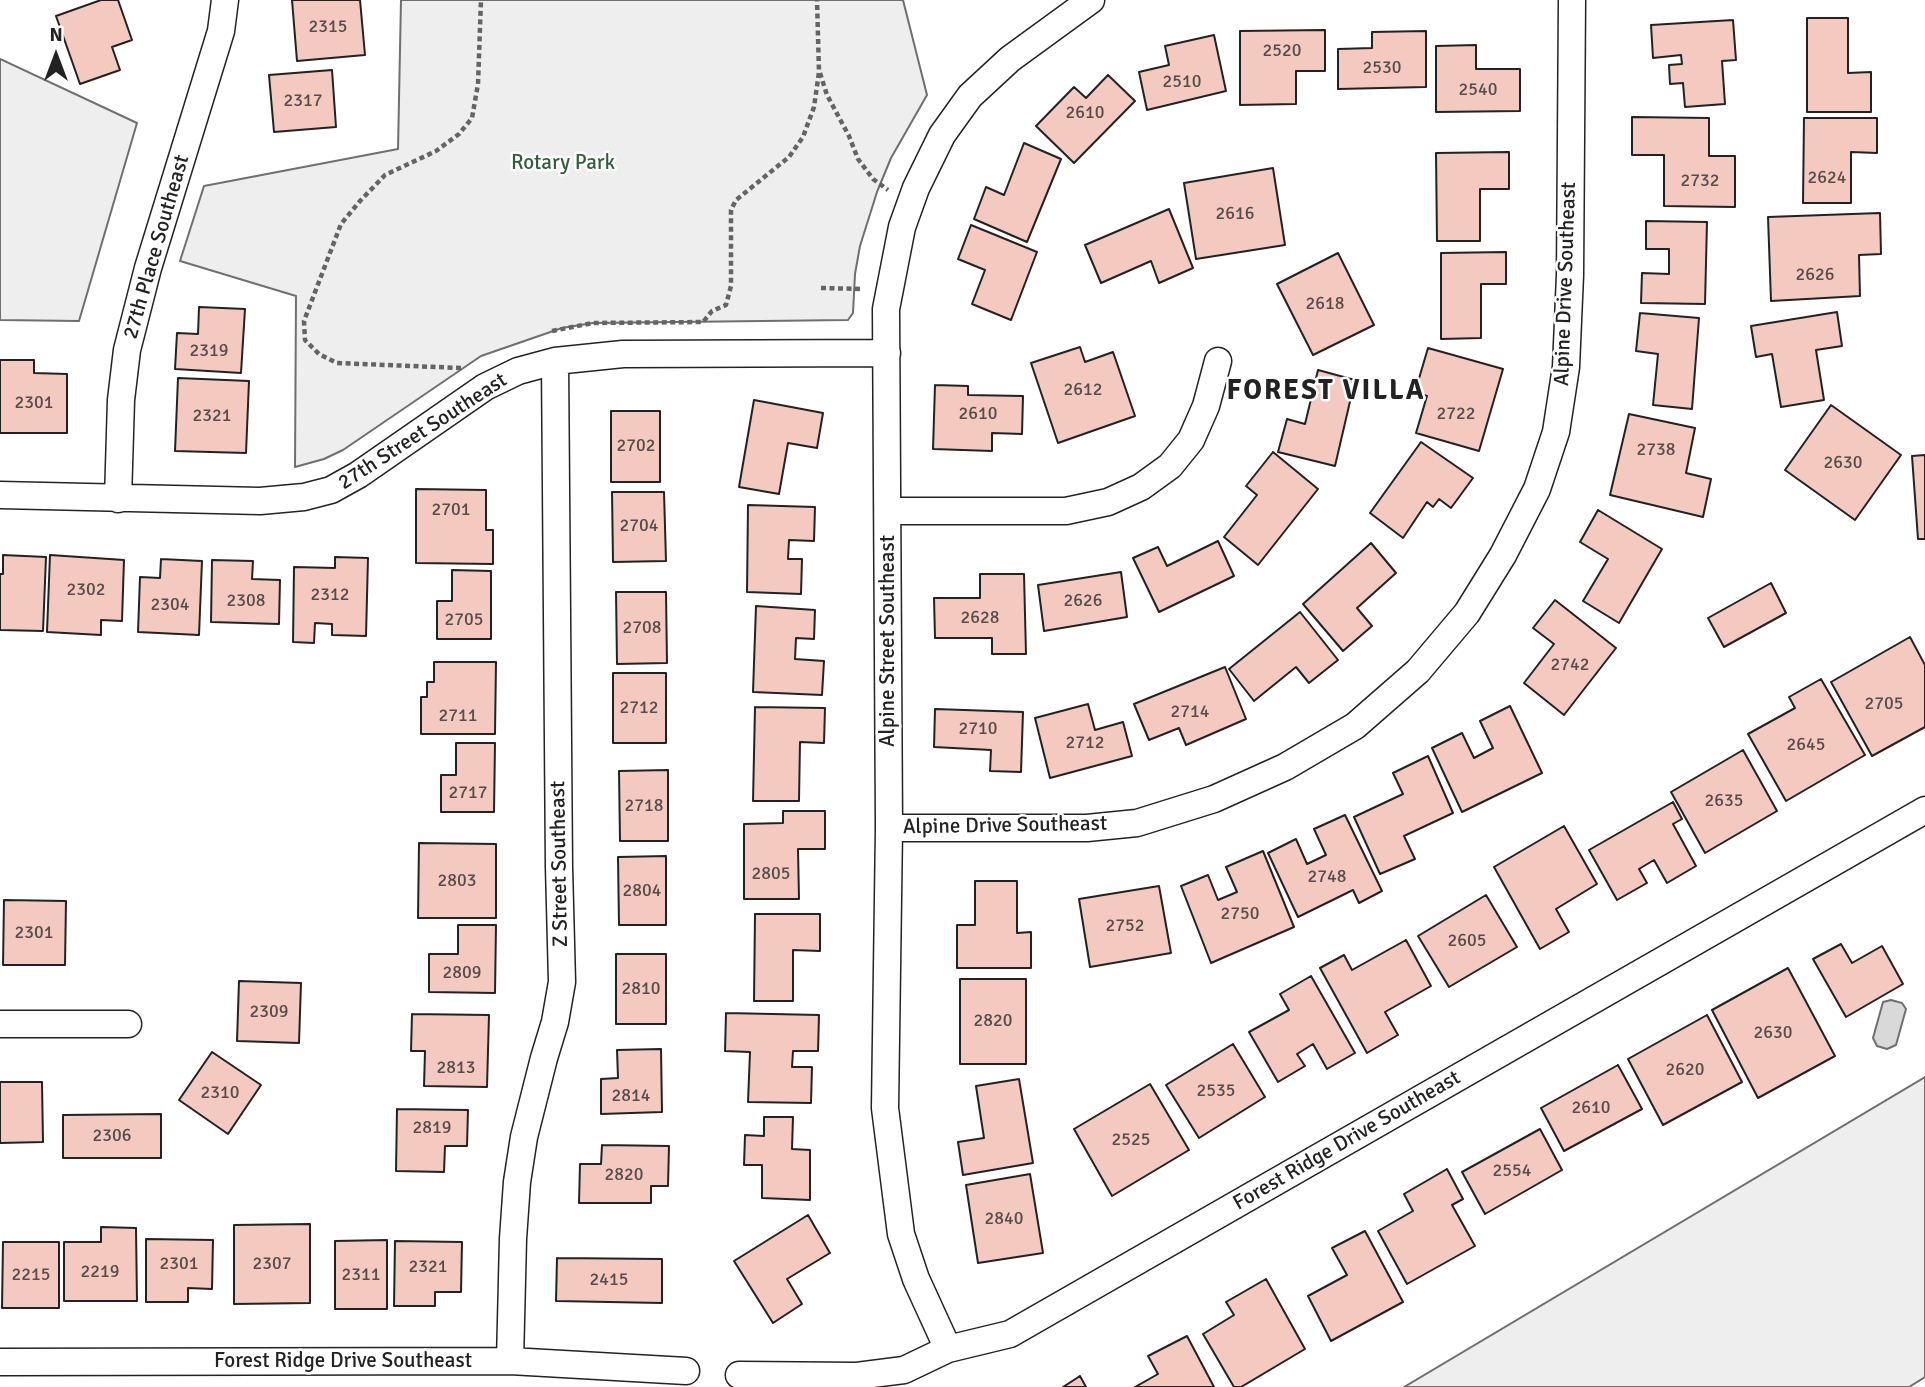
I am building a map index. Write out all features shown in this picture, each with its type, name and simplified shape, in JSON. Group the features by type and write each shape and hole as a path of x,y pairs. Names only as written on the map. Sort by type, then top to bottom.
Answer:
{"street":[{"name":"27th Place Southeast","path":"118,499 121,400 129,340 148,268 221,31 225,0"},
{"name":"Alpine Street Southeast","path":"948,1349 916,1279 901,1234 890,1165 885,1108 889,828 886,309 902,227 942,135 970,96 1010,59 1091,0"},
{"name":"Alpine Drive Southeast","path":"889,828 1087,828 1137,822 1214,799 1285,767 1355,726 1418,671 1468,613 1503,555 1537,489 1556,432 1566,367 1570,275 1572,0"},
{"name":"27th Street Southeast","path":"0,495 260,501 304,497 331,490 358,475 485,387 518,371 555,361 623,354 887,354"},
{"name":"Z Street Southeast","path":"510,1361 517,1182 524,1137 555,1022 562,982 555,361"},
{"path":"888,511 1066,511 1108,502 1141,486 1170,466 1191,440 1206,406 1218,361"},
{"name":"Forest Ridge Drive Southeast","path":"738,1375 858,1376 904,1370 948,1349 1010,1334 1925,810"},
{"path":"0,1024 128,1024"},
{"name":"Forest Ridge Drive Southeast","path":"0,1362 510,1361 686,1371"}],"path":[{"path":"472,362 462,368 337,363 319,354 305,340 304,321 341,224 360,201 385,175 436,151 459,134 472,118 478,84 481,0"},
{"path":"542,335 562,328 593,323 703,322 712,311 726,305 732,286 732,211 736,200 789,157 803,137 814,107 819,72 817,0"},
{"path":"819,72 827,95 858,159 880,186 911,202"},
{"path":"821,288 889,292"}],"green space":[{"name":"Rotary Park","path":"401,0 903,0 927,95 891,158 877,192 860,246 853,313 848,320 593,323 562,328 481,356 343,450 324,459 295,467 296,296 180,261 204,186 398,149"},
{"path":"0,59 137,123 79,321 0,320"},
{"path":"1925,1077 1925,1377 1909,1387 1404,1387"}],"shaded area":[{"path":"1891,1000 1902,1003 1906,1009 1896,1045 1887,1049 1877,1046 1873,1038 1883,1002"}],"building":[{"path":"101,0 118,0 132,40 112,47 120,70 80,84 56,16"},
{"path":"292,0 360,0 365,55 297,61"},
{"path":"1807,18 1848,18 1848,73 1871,72 1871,112 1807,112"},
{"path":"1733,20 1736,60 1722,61 1725,104 1685,107 1683,83 1670,84 1669,65 1682,64 1681,55 1653,58 1651,25"},
{"path":"1325,30 1325,71 1296,71 1296,104 1240,105 1240,31"},
{"path":"1426,31 1426,87 1338,89 1338,49 1372,48 1372,32"},
{"path":"1214,35 1226,91 1147,110 1139,72 1169,65 1165,46"},
{"path":"1476,45 1476,69 1520,69 1520,111 1436,112 1436,46"},
{"path":"332,70 336,127 274,132 269,75"},
{"path":"1108,75 1135,101 1074,163 1036,126 1074,87 1086,98"},
{"path":"1632,117 1709,118 1709,156 1735,156 1735,207 1664,206 1664,155 1632,155"},
{"path":"1804,118 1877,118 1877,153 1851,152 1851,203 1803,203"},
{"path":"1024,143 1061,159 1027,242 974,219 986,187 1004,195"},
{"path":"1509,152 1509,189 1480,189 1480,241 1437,241 1436,153"},
{"path":"1273,168 1285,245 1196,259 1184,183"},
{"path":"1169,209 1193,268 1159,283 1151,261 1101,283 1085,245"},
{"path":"1880,213 1881,254 1859,255 1860,296 1771,301 1768,217"},
{"path":"1646,221 1707,222 1705,304 1641,303 1642,273 1669,274 1669,249 1646,249"},
{"path":"971,225 1037,252 1011,320 972,304 985,270 958,259"},
{"path":"1506,252 1506,284 1481,284 1481,338 1441,339 1441,253"},
{"path":"1338,253 1374,325 1313,355 1277,284"},
{"path":"199,307 245,309 241,373 175,369 177,333 198,334"},
{"path":"1837,312 1842,346 1816,350 1824,400 1781,407 1772,354 1756,357 1751,326"},
{"path":"1640,313 1699,318 1692,409 1653,405 1658,354 1636,351"},
{"path":"1080,347 1085,362 1113,352 1135,416 1058,443 1031,363"},
{"path":"1428,348 1503,369 1479,451 1416,433 1427,396 1415,392"},
{"path":"0,360 34,360 34,373 67,374 67,433 0,433"},
{"path":"1318,370 1355,380 1335,466 1278,452 1287,419 1305,424"},
{"path":"178,378 249,381 246,453 175,451"},
{"path":"935,385 968,386 968,395 1023,396 1022,434 992,433 992,451 933,449"},
{"path":"754,400 823,413 817,448 788,443 779,494 739,487"},
{"path":"1831,405 1901,455 1855,520 1785,470"},
{"path":"611,411 660,411 660,482 611,482"},
{"path":"1629,414 1695,428 1686,473 1711,479 1703,517 1610,495"},
{"path":"1421,442 1473,478 1451,508 1439,499 1433,507 1427,502 1403,538 1370,513"},
{"path":"1273,452 1318,489 1258,565 1224,537 1257,495 1246,486"},
{"path":"1925,455 1925,539 1918,539 1912,456"},
{"path":"416,489 486,490 486,530 493,530 493,564 416,563"},
{"path":"612,492 664,492 666,561 613,562"},
{"path":"748,505 815,507 814,541 789,540 788,559 802,559 801,594 747,592"},
{"path":"1598,510 1662,549 1619,623 1583,601 1608,559 1580,542"},
{"path":"1218,541 1234,576 1159,612 1133,558 1158,547 1167,566"},
{"path":"1371,543 1396,573 1357,608 1372,626 1343,651 1303,604"},
{"path":"3,555 46,557 43,631 0,630 0,574 3,574"},
{"path":"50,555 124,560 122,621 101,620 101,635 47,632"},
{"path":"335,557 368,558 366,636 332,635 332,624 315,623 314,643 293,642 294,567 335,568"},
{"path":"161,559 202,561 199,635 138,632 140,577 160,578"},
{"path":"212,560 253,561 252,579 280,580 279,624 211,622"},
{"path":"452,570 491,571 491,639 437,639 437,601 452,601"},
{"path":"1121,572 1127,617 1044,631 1038,585"},
{"path":"980,574 1024,574 1026,654 992,654 992,638 935,638 934,598 980,598"},
{"path":"1771,583 1786,613 1724,647 1708,618"},
{"path":"616,592 666,592 667,663 617,664"},
{"path":"1555,600 1616,648 1564,715 1524,683 1554,644 1533,628"},
{"path":"756,606 815,610 814,639 796,638 795,659 824,661 822,695 753,692"},
{"path":"1300,612 1338,660 1309,683 1296,667 1254,701 1229,669"},
{"path":"1910,637 1925,665 1925,727 1872,756 1831,682"},
{"path":"434,662 496,662 495,734 421,734 421,697 427,697 427,682 434,682"},
{"path":"1225,667 1246,719 1186,745 1179,728 1149,740 1134,704"},
{"path":"613,673 666,673 666,743 613,743"},
{"path":"1821,679 1865,755 1786,801 1748,734 1795,708 1789,697"},
{"path":"1088,704 1095,730 1123,722 1132,756 1050,778 1035,718"},
{"path":"1510,706 1542,773 1462,812 1432,748 1462,733 1474,758 1493,748 1480,721"},
{"path":"755,707 825,708 824,743 800,742 799,801 753,801"},
{"path":"935,709 1023,712 1021,772 990,771 991,750 934,747"},
{"path":"456,743 495,743 494,812 441,812 441,775 456,775"},
{"path":"1743,750 1777,811 1705,853 1671,792"},
{"path":"1428,756 1453,813 1404,836 1415,859 1380,874 1354,817 1403,794 1393,773"},
{"path":"668,770 668,841 620,841 619,771"},
{"path":"1673,802 1682,819 1673,824 1696,866 1667,883 1654,860 1639,869 1647,883 1617,900 1589,850"},
{"path":"783,811 825,811 825,849 798,849 799,899 744,899 744,824 783,823"},
{"path":"1345,815 1382,891 1359,903 1353,890 1298,917 1268,853 1296,839 1307,864 1326,855 1314,829"},
{"path":"1564,826 1597,884 1556,909 1569,932 1540,949 1494,867"},
{"path":"419,843 496,844 496,918 418,918"},
{"path":"1263,851 1294,927 1211,963 1181,886 1208,875 1218,900 1237,892 1226,867"},
{"path":"666,856 666,925 619,925 618,857"},
{"path":"975,881 1017,881 1017,933 1031,932 1031,968 957,968 957,925 975,925"},
{"path":"1159,886 1171,953 1090,967 1079,899"},
{"path":"1486,895 1517,947 1449,987 1418,936"},
{"path":"4,900 66,901 65,965 3,965"},
{"path":"755,914 820,914 820,951 793,950 793,1001 754,1001"},
{"path":"458,925 496,925 495,993 429,992 429,954 458,954"},
{"path":"1406,940 1431,986 1385,1012 1398,1035 1367,1053 1320,968 1344,955 1352,970"},
{"path":"1841,944 1852,963 1882,946 1903,984 1846,1017 1813,959"},
{"path":"616,954 666,954 666,1024 616,1024"},
{"path":"1788,968 1835,1056 1758,1098 1712,1010"},
{"path":"1311,976 1355,1053 1327,1069 1313,1044 1297,1054 1305,1066 1278,1082 1249,1032 1289,1010 1280,994"},
{"path":"960,979 1026,979 1026,1064 960,1064"},
{"path":"239,981 301,983 299,1043 237,1041"},
{"path":"726,1013 819,1015 818,1051 793,1051 792,1067 812,1067 811,1103 748,1102 750,1052 725,1051"},
{"path":"412,1014 489,1015 487,1087 424,1086 425,1051 411,1051"},
{"path":"1707,1015 1742,1082 1663,1125 1628,1059"},
{"path":"1233,1044 1265,1097 1199,1138 1166,1085"},
{"path":"661,1049 662,1112 601,1114 601,1079 618,1078 617,1050"},
{"path":"212,1052 261,1085 228,1134 179,1100"},
{"path":"1618,1065 1642,1109 1564,1151 1541,1108"},
{"path":"1019,1079 1033,1163 963,1175 958,1142 984,1138 976,1086"},
{"path":"0,1082 42,1082 43,1142 0,1143"},
{"path":"1150,1084 1189,1150 1112,1196 1074,1129"},
{"path":"397,1109 468,1110 467,1146 445,1146 444,1172 396,1171"},
{"path":"161,1114 161,1158 63,1158 63,1115"},
{"path":"764,1117 793,1117 792,1149 810,1150 810,1200 762,1198 762,1165 744,1165 745,1135 764,1136"},
{"path":"1540,1129 1562,1170 1485,1214 1462,1172"},
{"path":"602,1145 669,1146 668,1186 651,1186 651,1203 579,1203 580,1164 601,1164"},
{"path":"1447,1169 1463,1199 1452,1205 1475,1246 1407,1284 1378,1231 1413,1211 1404,1194"},
{"path":"1030,1174 1043,1253 978,1263 966,1185"},
{"path":"808,1215 830,1253 787,1279 802,1304 773,1323 734,1261"},
{"path":"310,1224 310,1303 234,1304 234,1225"},
{"path":"101,1227 136,1228 137,1301 64,1301 64,1242 101,1242"},
{"path":"1365,1231 1403,1302 1331,1341 1308,1296 1347,1275 1332,1248"},
{"path":"146,1239 213,1240 212,1289 188,1288 188,1302 146,1302"},
{"path":"387,1240 387,1309 335,1309 335,1241"},
{"path":"395,1241 462,1242 461,1292 435,1292 435,1306 394,1306"},
{"path":"3,1242 59,1242 59,1308 2,1308"},
{"path":"557,1258 662,1259 662,1303 556,1301"},
{"path":"1266,1279 1305,1349 1241,1387 1234,1387 1203,1334 1234,1315 1226,1302"},
{"path":"1187,1336 1214,1387 1135,1387 1158,1374 1148,1356"},
{"path":"1080,1376 1086,1387 1063,1387"}],"district":[{"name":"FOREST VILLA","path":"1326,392"}]}
